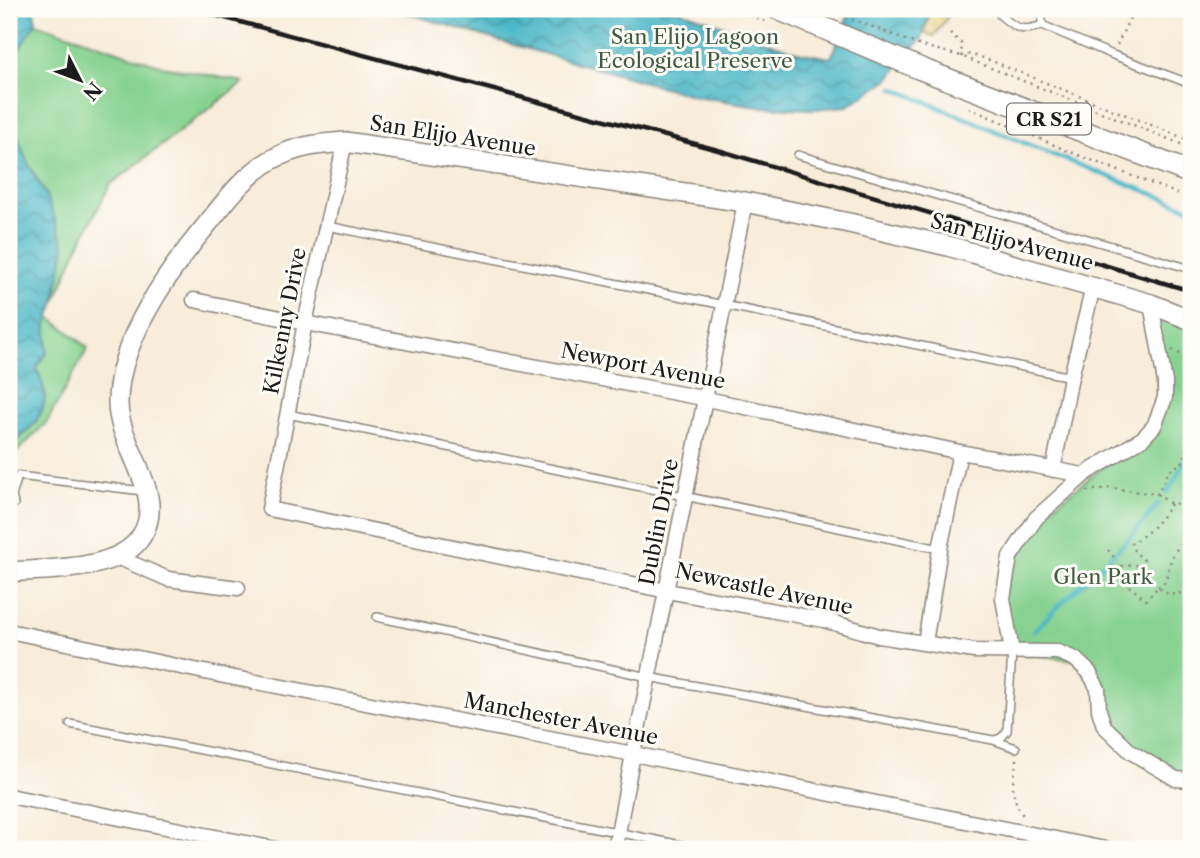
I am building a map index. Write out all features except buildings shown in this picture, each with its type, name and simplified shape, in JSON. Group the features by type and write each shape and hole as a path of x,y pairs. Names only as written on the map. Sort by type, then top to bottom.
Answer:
{"main road":[{"name":"CR S21","path":"785,11 914,54 1191,173"},
{"name":"San Elijo Avenue","path":"9,572 97,564 117,557 134,545 144,533 150,512 150,499 121,426 118,403 119,382 125,360 162,285 195,239 249,176 276,157 295,148 345,142 745,202 948,246 1151,304 1191,320"}],"street":[{"name":"Kilkenny Drive","path":"269,509 304,323 345,142"},
{"name":"Dublin Drive","path":"615,849 745,202"},
{"path":"1053,470 1071,377 1093,287"},
{"name":"Newport Avenue","path":"194,300 705,398 1053,470 1079,479"},
{"path":"1012,652 1003,598 1010,557 1036,518 1079,479 1143,438 1154,426 1165,398 1165,382 1151,304"},
{"path":"925,643 940,549 960,452"},
{"name":"Newcastle Avenue","path":"269,509 667,591 824,620 879,636 974,651 1058,652 1075,659 1089,673 1098,689 1099,710 1104,726 1131,752 1176,779 1191,780"},
{"path":"117,557 168,579 238,588"},
{"name":"Manchester Avenue","path":"9,631 246,680 633,754 1034,842 1105,849"},
{"path":"9,796 202,842 276,849"}],"lane":[{"path":"999,9 1000,15 1017,29 1042,25 1191,84"},
{"path":"1042,9 1042,25"},
{"path":"798,155 1191,269"},
{"path":"326,226 1071,377"},
{"path":"288,414 940,549"},
{"path":"14,504 12,496 18,476 147,491"},
{"path":"377,618 648,677 993,740 1016,748"},
{"path":"993,740 1001,738 1007,731 1012,652"},
{"path":"70,724 702,849"}],"path":[{"path":"826,9 855,21 914,54 961,56 1191,148"},
{"path":"1113,55 1134,9"},
{"path":"950,33 962,44 961,56"},
{"path":"961,56 967,54 984,58 1191,141"},
{"path":"970,108 1068,151 1191,199"},
{"path":"1158,345 1182,355 1191,373"},
{"path":"1157,494 1169,471 1184,461 1187,436 1191,428"},
{"path":"1079,479 1080,489 1089,492 1110,488 1157,494 1171,504 1191,502"},
{"path":"1171,504 1159,523 1131,543 1134,551 1146,562 1142,565 1122,566 1118,577 1146,600 1164,583 1174,552 1180,545 1191,541"},
{"path":"1108,550 1116,561"},
{"path":"1157,587 1169,595 1180,593 1191,585"}],"sand":[{"path":"852,9 953,9 934,36"}],"green space":[{"path":"9,14 162,66 244,82 110,185 78,247 49,316 88,348 47,422 9,460"},
{"name":"Glen Park","path":"1150,306 1191,322 1191,782 1114,738 1096,689 1074,660 1005,651 1001,600 1029,525 1130,446 1161,413"}],"water":[{"path":"9,9 34,9 36,23 9,64"},
{"name":"San Elijo Lagoon Ecological Preserve","path":"393,9 676,9 797,52 831,58 851,9 931,9 922,38 889,79 847,106 813,109 763,107 695,96"},
{"path":"9,114 27,161 46,195 65,247 54,305 47,324 47,353 37,367 45,394 42,411 33,425 9,448"}],"waterway":[{"path":"893,88 1191,209"},
{"path":"1167,492 1191,450"},
{"path":"1034,631 1114,554 1158,504"}],"railway":[{"path":"192,9 718,150 1191,291"}]}
